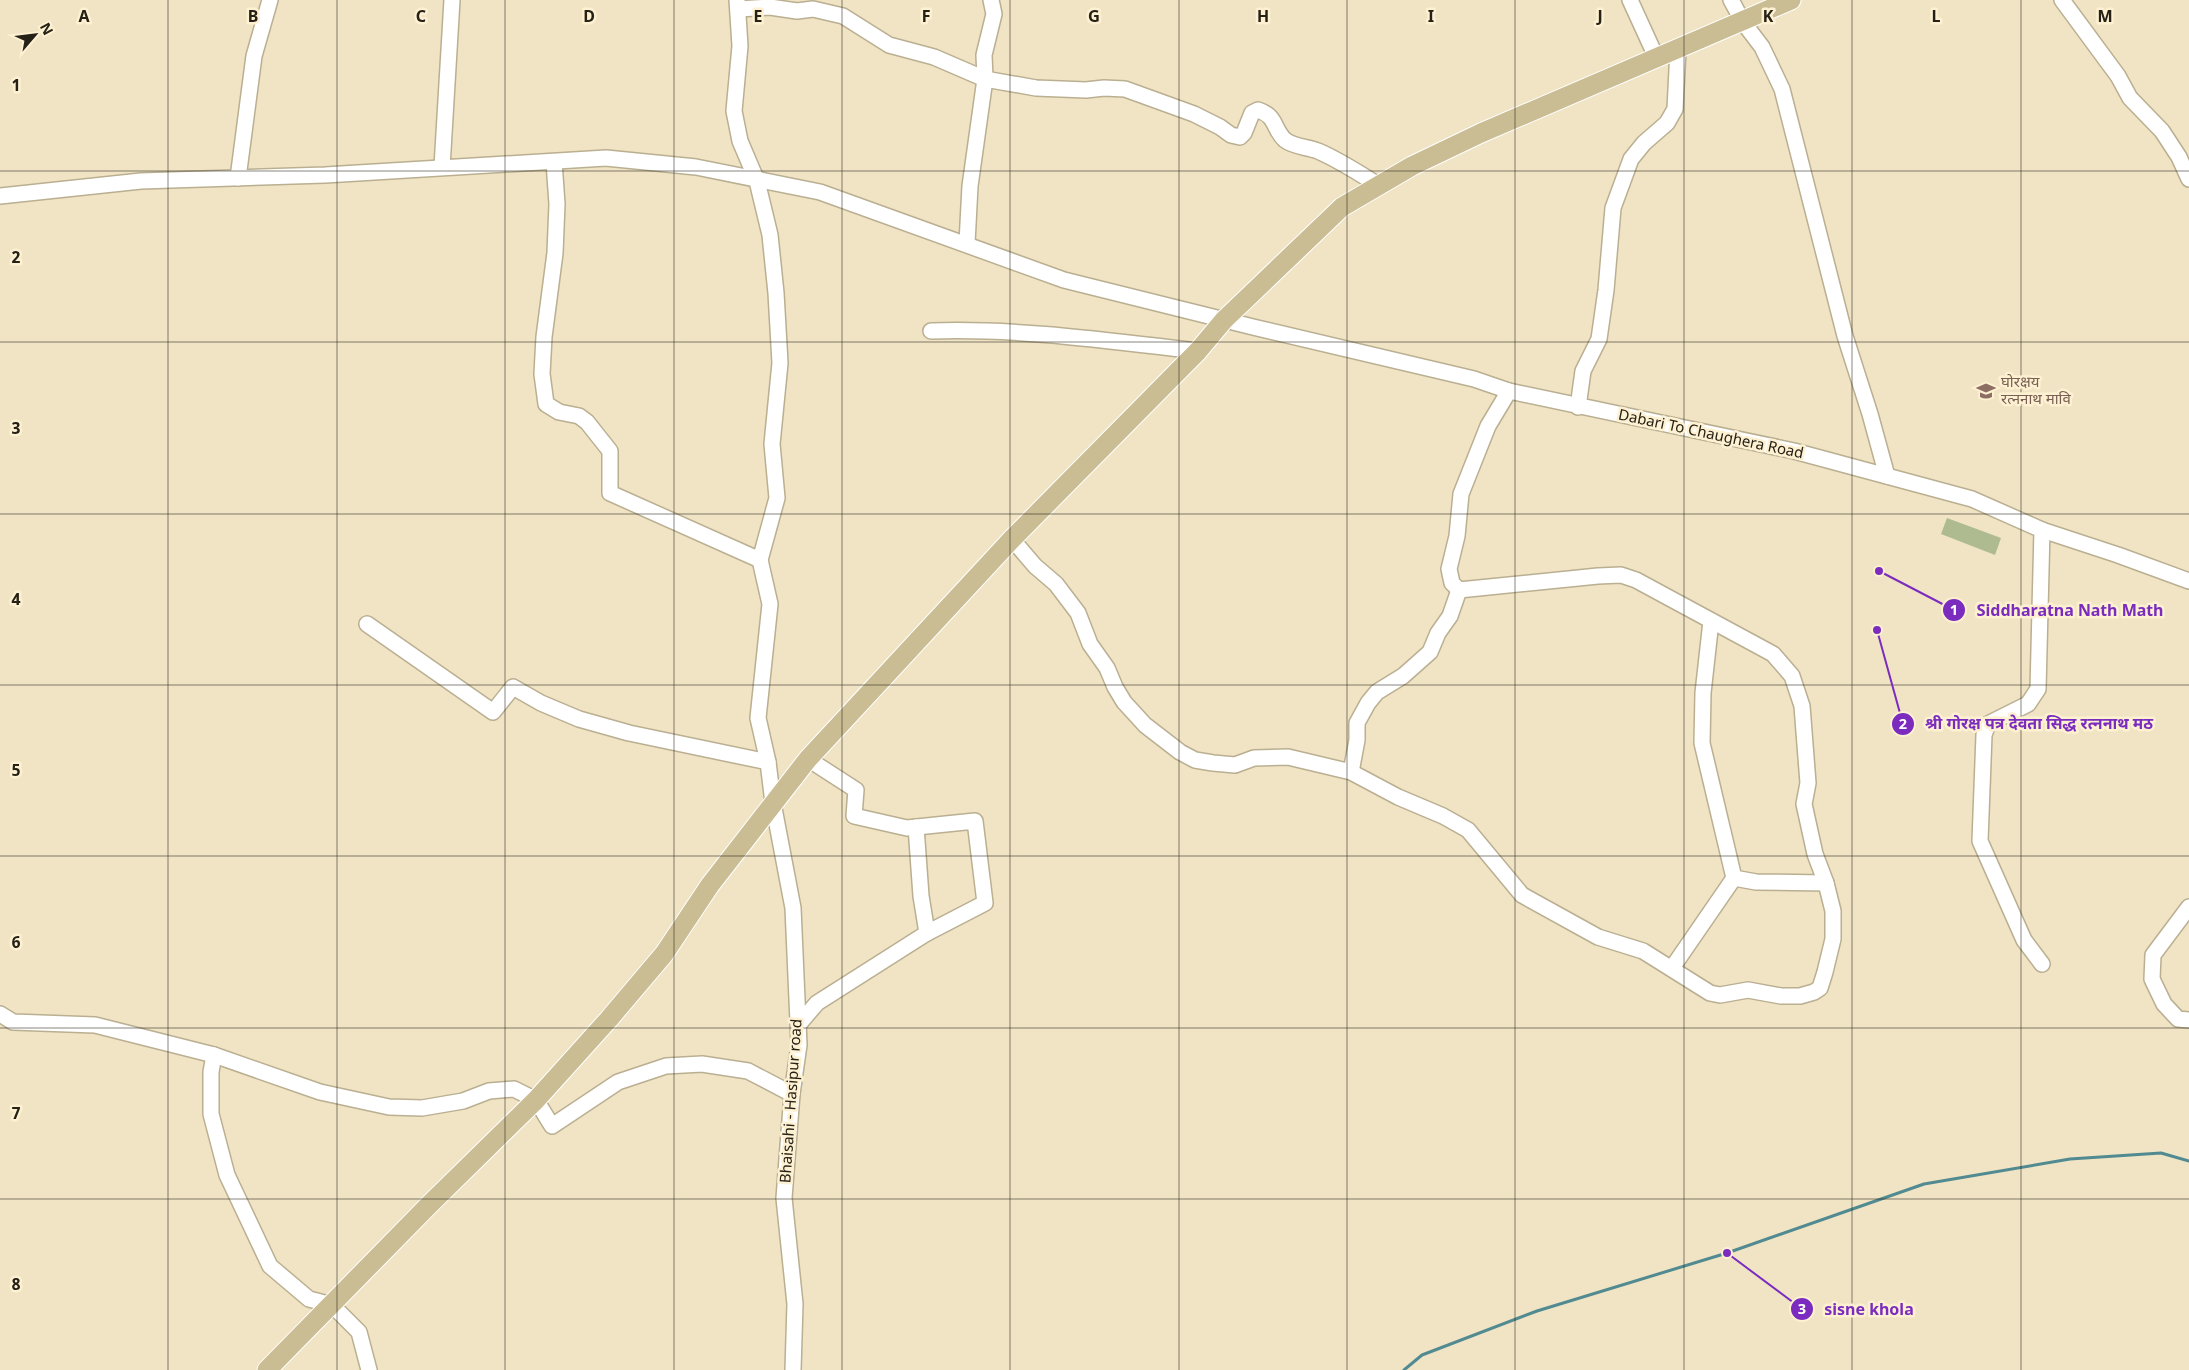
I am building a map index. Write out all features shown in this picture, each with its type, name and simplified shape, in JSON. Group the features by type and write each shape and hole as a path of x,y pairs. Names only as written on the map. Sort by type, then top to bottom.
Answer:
{"main road":[{"path":"267,1370 429,1205 536,1100 634,990 664,954 710,885 808,759 1012,539 1198,351 1224,320 1342,207 1412,166 1481,133 1791,0"}],"street":[{"path":"238,178 254,56 270,0"},
{"path":"442,167 452,0"},
{"path":"967,243 970,186 985,79 984,55 994,14 991,0"},
{"path":"1630,0 1657,59"},
{"path":"1731,0 1743,22 1762,47 1782,89 1845,336 1870,414 1887,476"},
{"path":"2062,0 2118,76 2130,98 2162,131 2179,157 2189,180"},
{"path":"554,162 557,204 555,253 544,337 542,374 546,404 559,412 579,416 587,422 610,450 610,493 760,560 777,498 772,444 780,363 770,235 757,181 740,141 734,111 740,46 738,5 797,11 813,9 844,16 890,44 934,57 985,79 1036,88 1125,89 1194,114 1231,135 1240,137 1244,134 1252,113 1258,110 1268,113 1283,138 1290,143 1316,151 1338,161 1378,185"},
{"path":"1578,406 1583,371 1599,338 1614,208 1631,159 1644,143 1667,123 1675,109 1678,50"},
{"name":"Dabari To Chaughera Road","path":"0,196 141,181 238,178 606,158 696,167 757,181 820,192 967,243 1064,280 1474,379 1508,391 1794,451 1972,499 2042,530 2118,554 2189,581"},
{"path":"931,331 973,330 1119,342 1198,351"},
{"path":"1459,590 1452,583 1449,569 1457,536 1460,494 1488,426 1508,391"},
{"path":"2042,530 2038,689 2028,704 1988,724 1984,735 1980,841 2024,940 2042,964"},
{"path":"1012,539 1035,566 1056,584 1078,613 1090,644 1108,668 1115,687 1124,702 1152,731 1180,752 1195,760 1235,765 1254,758 1288,757 1351,772 1398,797 1443,816 1468,830 1522,896 1598,937 1643,951 1710,993 1720,995 1748,990 1781,996 1800,996 1820,988 1833,939 1833,911 1826,883 1815,854 1804,804 1808,783 1802,706 1792,676 1774,654 1652,587 1621,576 1598,576 1459,590"},
{"name":"Bhaisahi - Hasipur road","path":"760,560 770,604 758,718 768,762 773,803 793,908 799,1024 799,1045 792,1094 784,1198 795,1304 793,1370"},
{"path":"1351,772 1357,740 1357,723 1368,703 1377,692 1403,676 1430,652 1438,633 1450,616 1459,590"},
{"path":"1672,968 1734,878 1702,743 1703,693 1711,621"},
{"path":"367,624 493,712 513,687 541,703 579,720 629,733 768,762"},
{"path":"799,1024 817,1003 928,933 985,903 975,821 906,828 854,816 856,790 808,759"},
{"path":"916,827 921,896 928,933"},
{"path":"1734,878 1756,882 1826,883"},
{"path":"2189,908 2153,955 2152,979 2168,1009 2178,1019 2189,1020"},
{"path":"0,1014 13,1022 95,1025 214,1055 320,1092 389,1107 422,1108 462,1101 489,1091 514,1089 536,1100 552,1126 618,1082 666,1066 702,1064 748,1071 792,1094"},
{"path":"214,1055 211,1072 211,1114 227,1175 241,1208 259,1239 270,1266 309,1299 332,1305 359,1332 369,1370"}],"green space":[{"path":"1947,518 2001,538 1995,555 1941,534"}],"waterway":[{"path":"1404,1370 1422,1355 1537,1311 1727,1253 1924,1184 2070,1159 2161,1153 2189,1161"}],"place":[{"name":"घोरक्षय रत्ननाथ मावि","path":"1986,391"},
{"name":"Siddharatna Nath Math","path":"1879,571"},
{"name":"श्री गोरक्ष पत्र देवता सिद्ध रत्ननाथ मठ","path":"1877,630"},
{"name":"sisne khola","path":"1727,1253"}]}
